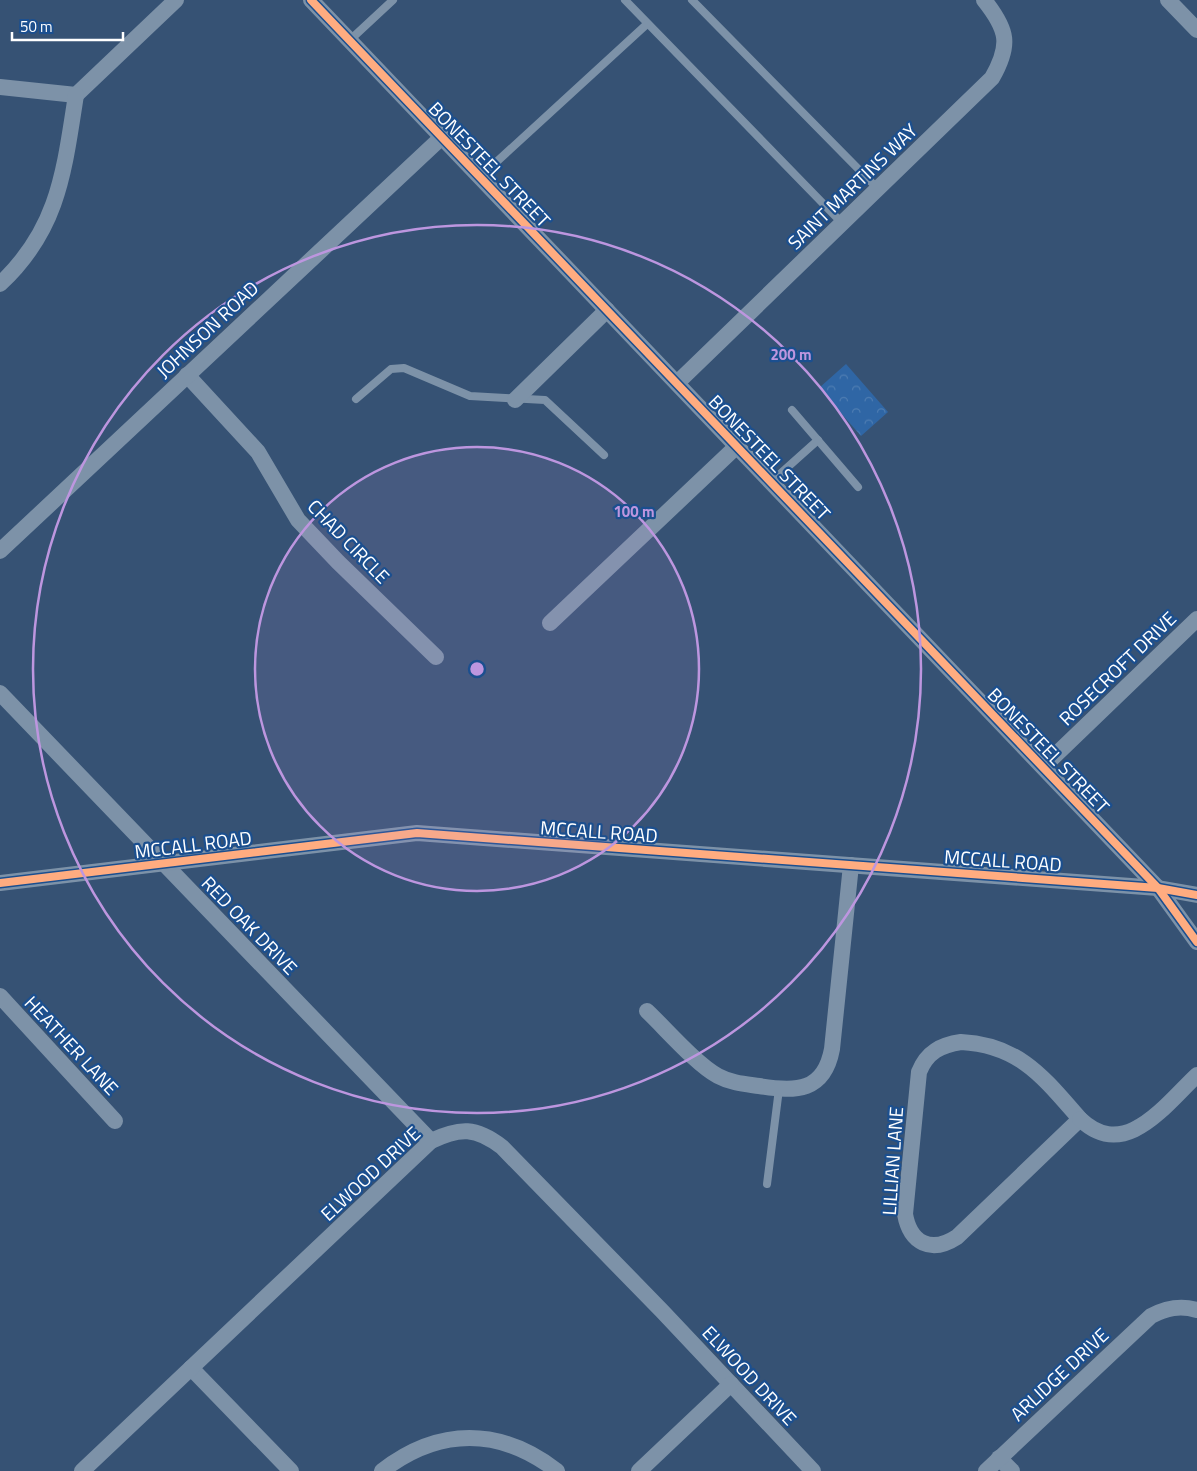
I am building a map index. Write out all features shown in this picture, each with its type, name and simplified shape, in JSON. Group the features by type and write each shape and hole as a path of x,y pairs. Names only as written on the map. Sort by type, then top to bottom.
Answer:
{"street":[{"path":"0,284 17,269 47,223 65,164 76,95 176,0"},
{"name":"BONESTEEL STREET","path":"311,0 1158,888 1197,942"},
{"name":"SAINT MARTINS WAY","path":"677,383 992,78 1003,58 1004,38 997,17 984,0"},
{"path":"1168,0 1197,30"},
{"path":"0,87 76,95"},
{"name":"JOHNSON ROAD","path":"0,551 442,137"},
{"path":"514,400 607,310"},
{"name":"CHAD CIRCLE","path":"187,375 258,452 298,520 338,562 436,657"},
{"path":"550,623 737,446"},
{"name":"ROSECROFT DRIVE","path":"1042,767 1197,619"},
{"name":"RED OAK DRIVE","path":"0,693 432,1141"},
{"name":"MCCALL ROAD","path":"0,883 417,833 1158,888 1197,895"},
{"path":"647,1011 717,1076 734,1082 779,1089 798,1089 811,1085 822,1076 829,1064 851,865"},
{"name":"HEATHER LANE","path":"0,996 115,1121"},
{"name":"LILLIAN LANE","path":"1080,1119 957,1238 945,1245 933,1246 923,1243 914,1236 907,1226 905,1214 920,1072 928,1056 946,1044 975,1043 988,1045 1015,1055 1045,1078 1090,1128 1104,1135 1129,1133 1142,1126 1197,1075"},
{"name":"ELWOOD DRIVE","path":"82,1471 432,1141 449,1132 466,1130 486,1134 502,1146 813,1471"},
{"name":"ARLIDGE DRIVE","path":"986,1471 1140,1325 1163,1310 1178,1307 1197,1310"},
{"path":"191,1368 291,1471"},
{"path":"639,1471 731,1384"},
{"path":"382,1471 397,1460 420,1448 454,1438 469,1437 514,1446 557,1471"},
{"path":"999,1458 1012,1471"}],"lane":[{"path":"350,40 393,0"},
{"path":"625,0 842,223"},
{"path":"692,0 878,189"},
{"path":"480,177 648,24"},
{"path":"356,399 391,369 404,368 470,396 514,400 545,400 604,455"},
{"path":"792,410 858,487"},
{"path":"771,482 818,440"},
{"path":"767,1184 779,1089"}],"green space":[{"path":"846,364 888,412 861,436 819,388"}],"cycle path":[{"path":"311,0 1158,888 1197,942"},
{"path":"0,883 417,833 1158,888 1197,895"}]}
